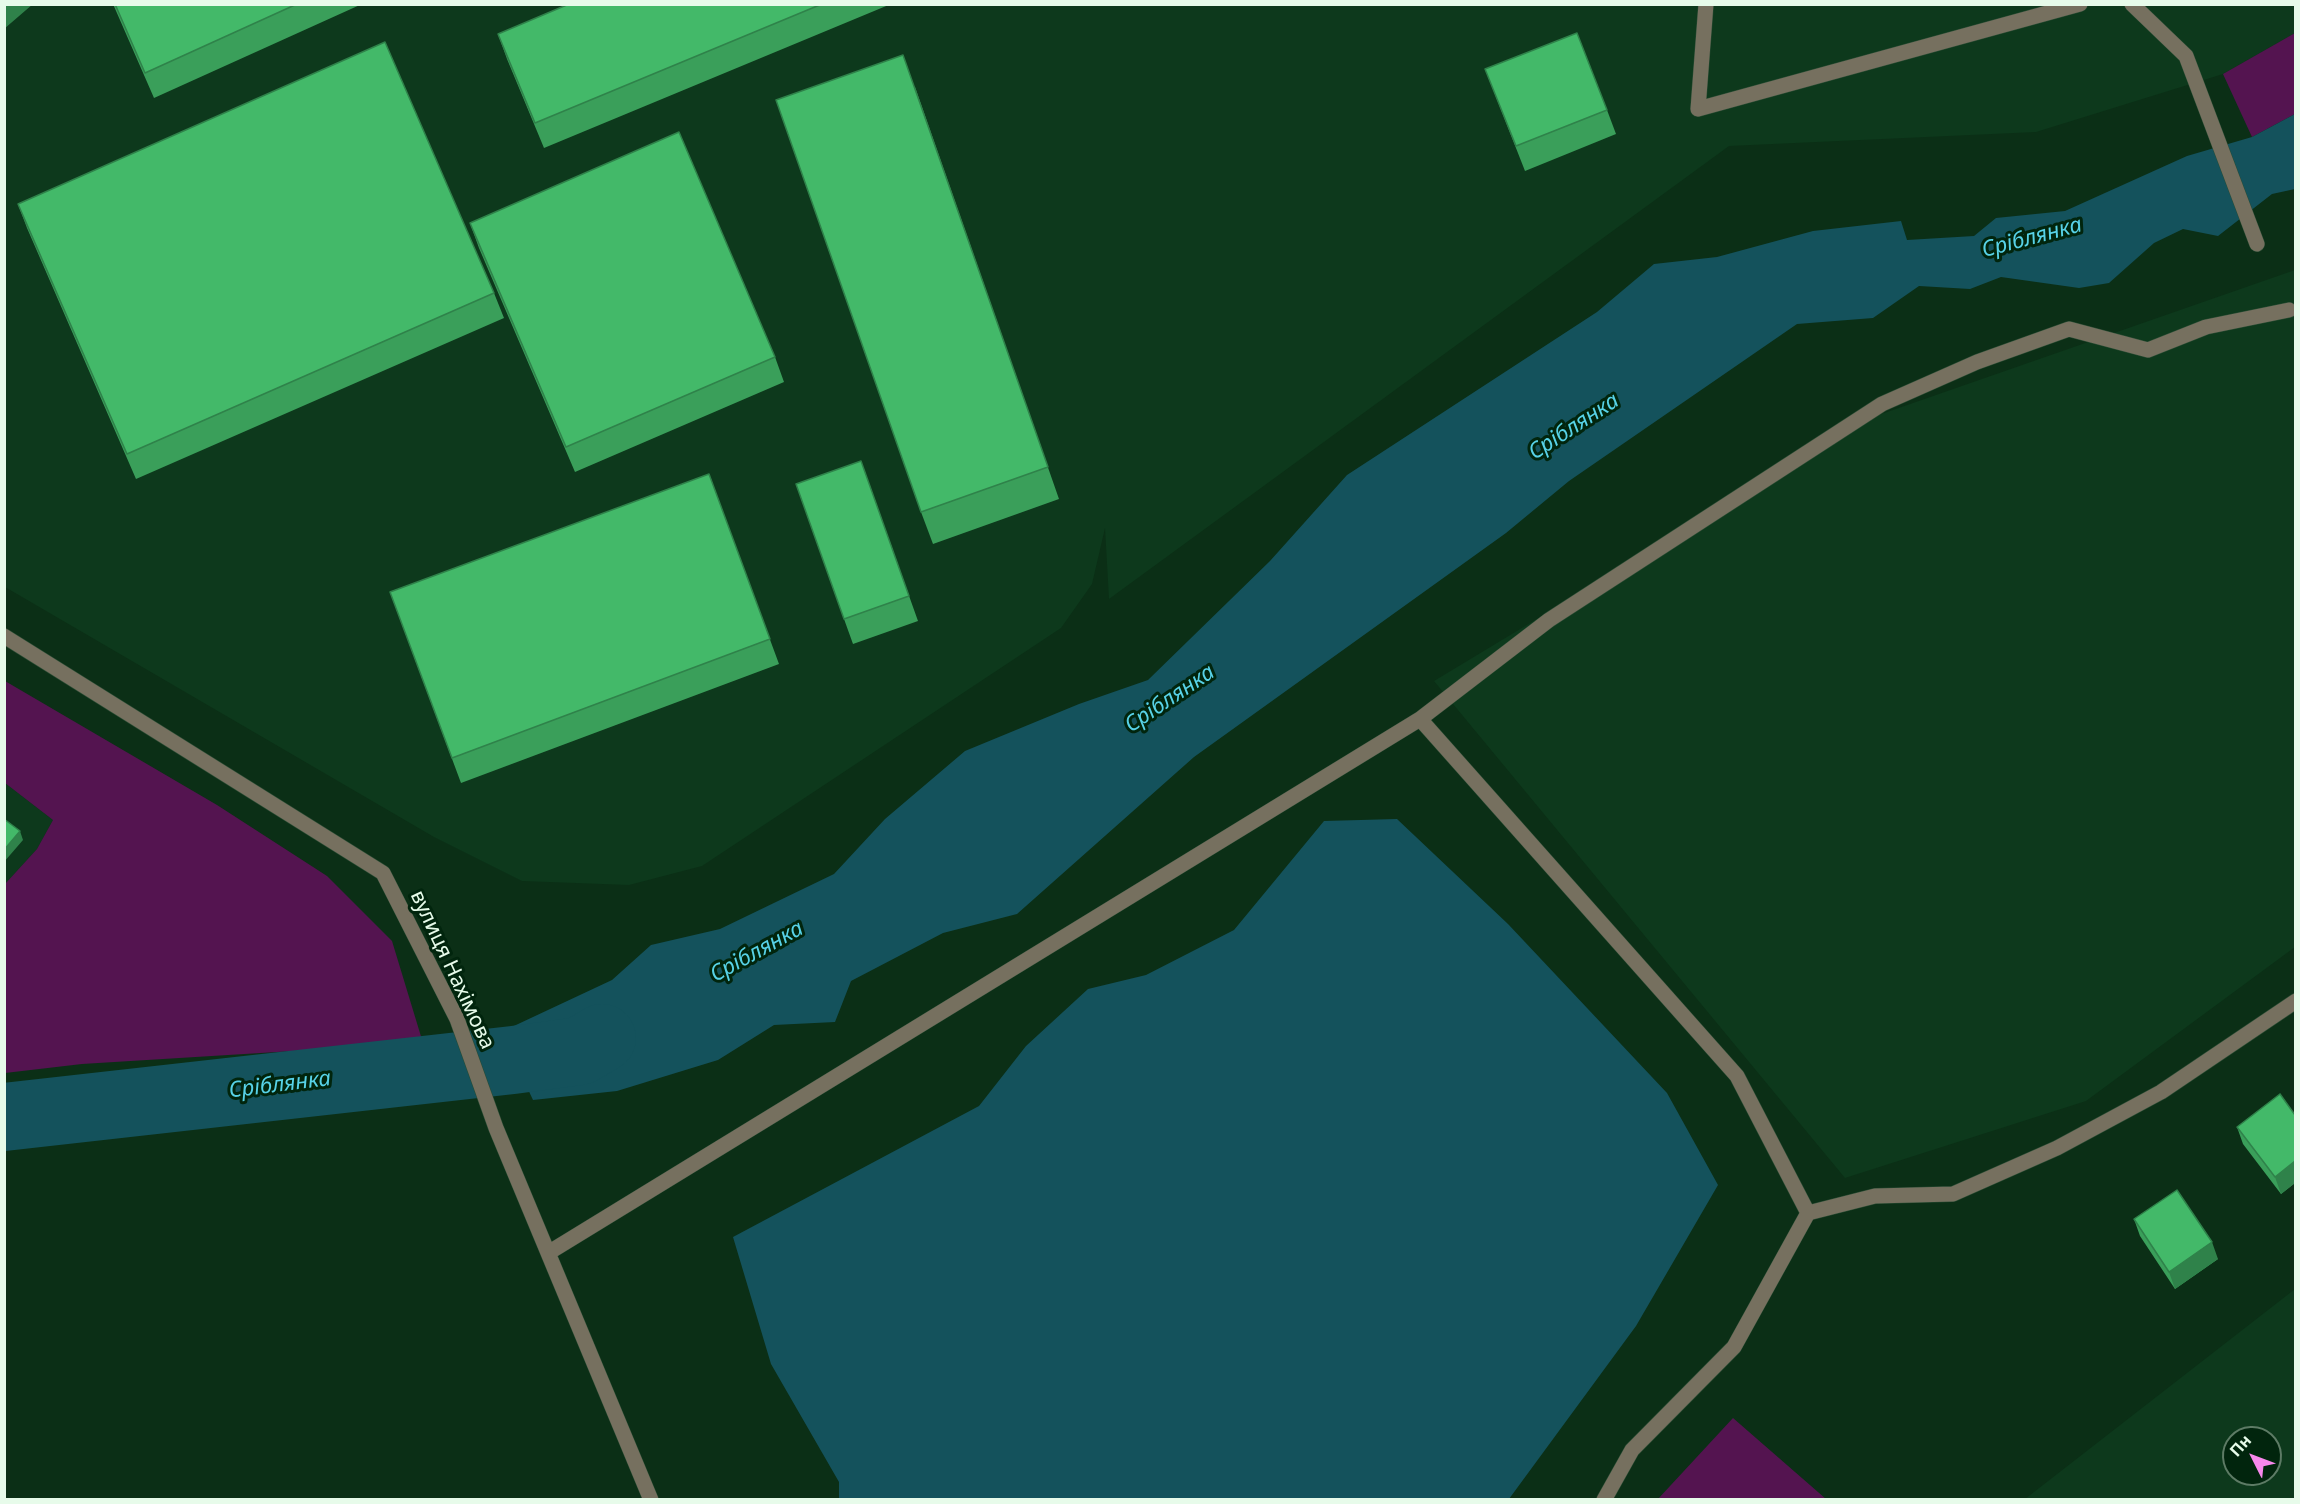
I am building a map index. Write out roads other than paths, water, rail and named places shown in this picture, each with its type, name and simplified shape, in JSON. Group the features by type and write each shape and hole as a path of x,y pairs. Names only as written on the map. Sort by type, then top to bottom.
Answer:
{"street":[{"path":"1706,4 1698,110 2080,4"},
{"path":"2132,4 2186,56 2257,244"},
{"path":"548,1253 1420,719 1549,620 1882,404 1977,362 2069,328 2148,350 2206,327 2289,310"},
{"name":"вулиця Нахімова","path":"4,636 383,873 457,1019 496,1128 651,1500"},
{"path":"1420,719 1737,1076 1808,1213"},
{"path":"1604,1500 1632,1450 1734,1347 1808,1213 1875,1196 1953,1194 2057,1148 2161,1092 2295,1001"}],"water":[{"path":"2295,114 2295,189 2272,194 2218,236 2183,229 2154,243 2109,283 2079,288 2001,277 1970,289 1919,286 1873,318 1797,324 1569,481 1506,533 1194,757 1017,914 943,933 851,981 835,1022 774,1025 718,1060 617,1091 533,1100 501,1032 612,980 651,945 720,929 834,874 885,819 965,751 1079,704 1148,680 1270,561 1347,475 1597,312 1654,264 1717,257 1813,231 1901,221 1907,240 1974,236 1996,218 2065,211 2187,156 2252,137"},
{"path":"1397,819 1508,924 1667,1093 1718,1185 1636,1326 1509,1499 839,1499 839,1482 771,1364 733,1237 979,1106 1026,1046 1088,989 1146,975 1234,930 1324,821"}],"waterway":[{"name":"Сріблянка","path":"4,1117 513,1060 580,1051 602,1038"}]}
